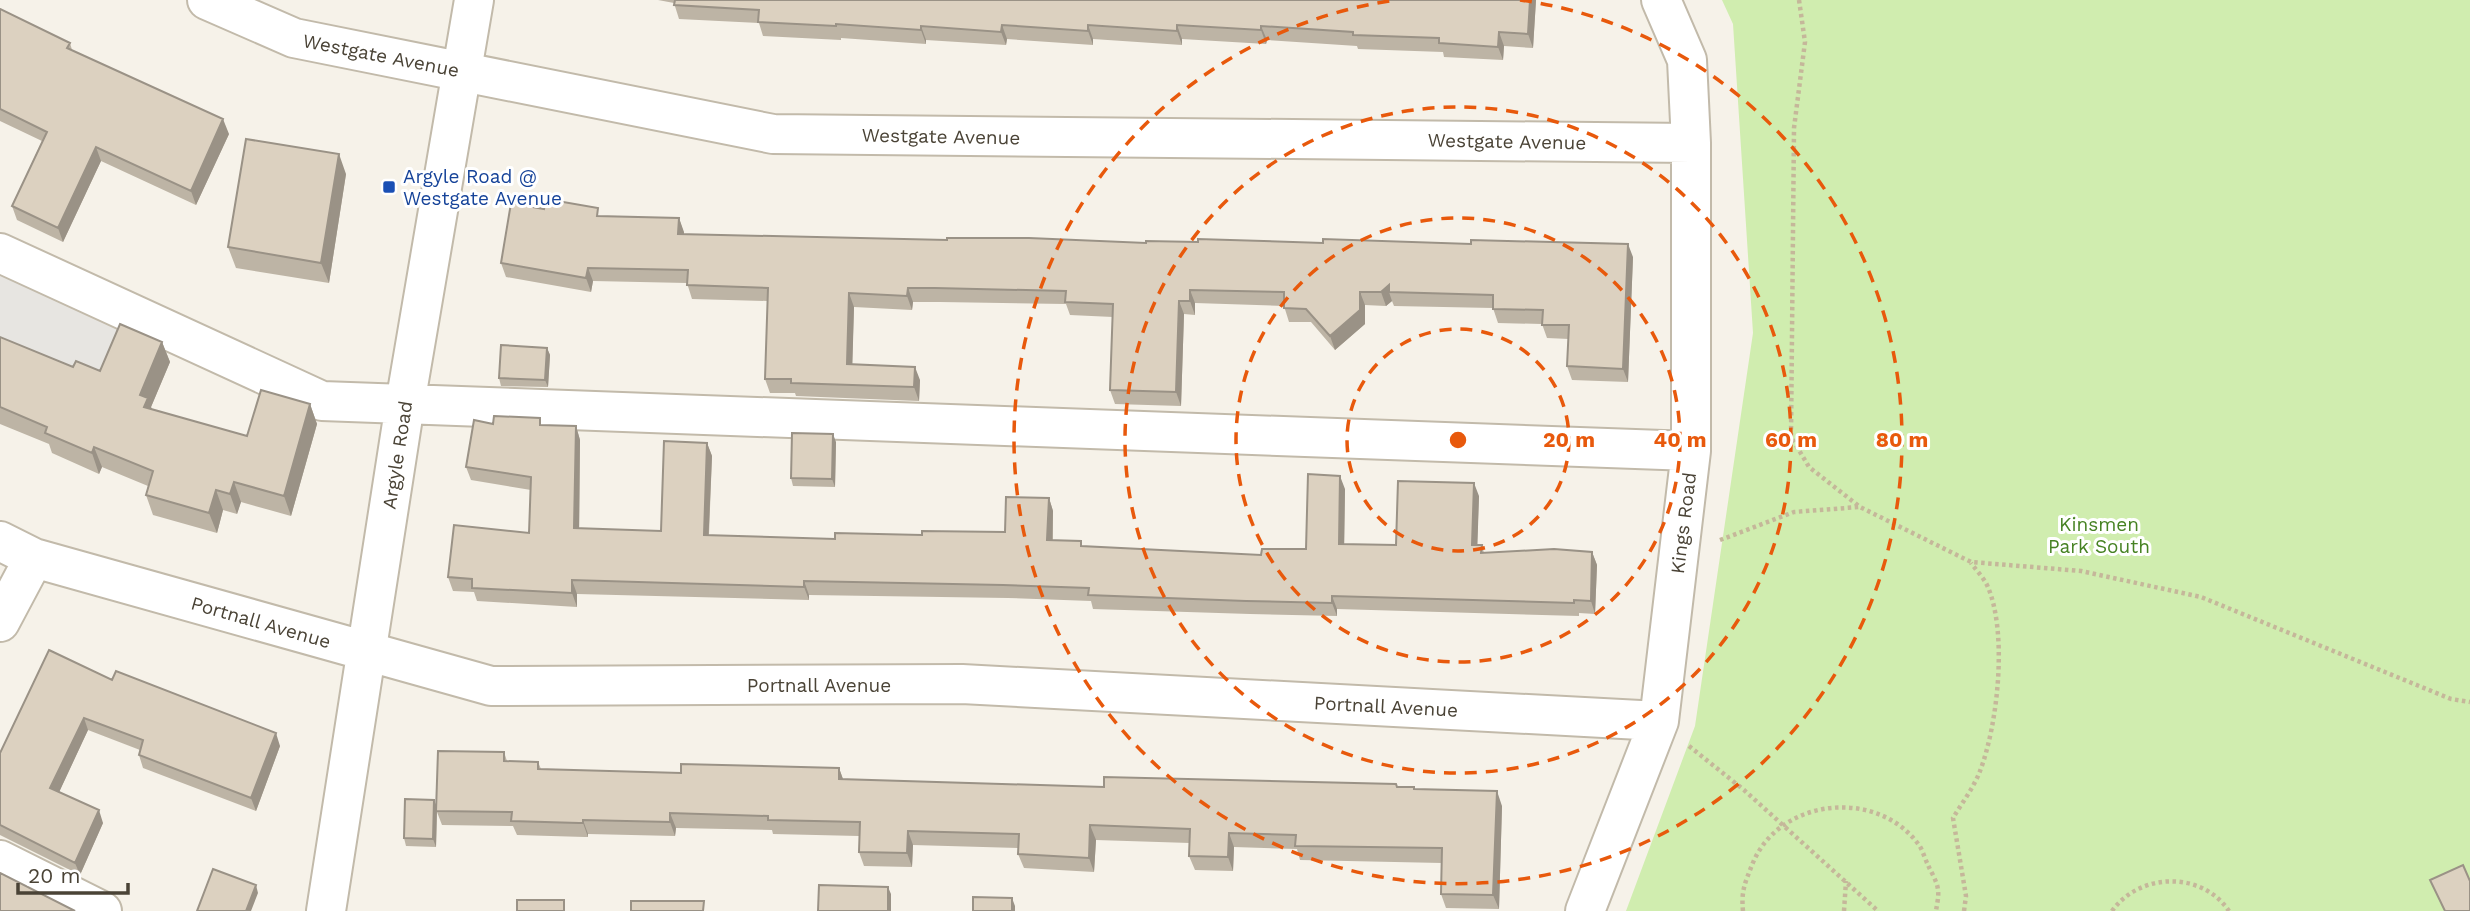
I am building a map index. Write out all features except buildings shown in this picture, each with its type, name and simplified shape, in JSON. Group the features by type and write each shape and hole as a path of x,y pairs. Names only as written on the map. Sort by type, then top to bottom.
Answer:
{"street":[{"name":"Westgate Avenue","path":"207,0 294,38 774,134 1691,143"},
{"name":"Argyle Road","path":"326,911 405,404 474,0"},
{"name":"Kings Road","path":"1585,911 1659,720 1691,451 1691,143 1687,60 1661,0"},
{"path":"0,253 323,401 1691,451"},
{"name":"Portnall Avenue","path":"0,541 34,558 491,686 962,684 1659,720"},
{"path":"0,622 34,558"},
{"path":"0,860 102,911"}],"path":[{"path":"1799,0 1805,42 1794,128 1791,437 1809,467 1860,507 1971,562 2081,571 2201,597 2451,699 2470,702"},
{"path":"1679,555 1794,512 1860,507"},
{"path":"1964,911 1966,896 1952,818 1980,773 1990,736 1998,674 1999,633 1987,585 1971,562"},
{"path":"1659,720 1744,790 1846,881 1874,910"},
{"path":"1743,911 1741,892 1759,848 1782,824 1802,813 1841,806 1876,812 1900,825 1920,846 1938,888 1937,911"},
{"path":"1844,911 1846,881"},
{"path":"2112,911 2134,890 2153,883 2174,881 2194,884 2212,894 2229,911"}],"green space":[{"name":"Kinsmen Park South","path":"1722,0 2470,0 2470,911 1626,911 1695,726 1753,333 1733,24"}],"shaded area":[{"path":"0,265 130,324 99,382 0,342"}],"place":[{"name":"Argyle Road @ Westgate Avenue","path":"389,187"}]}
